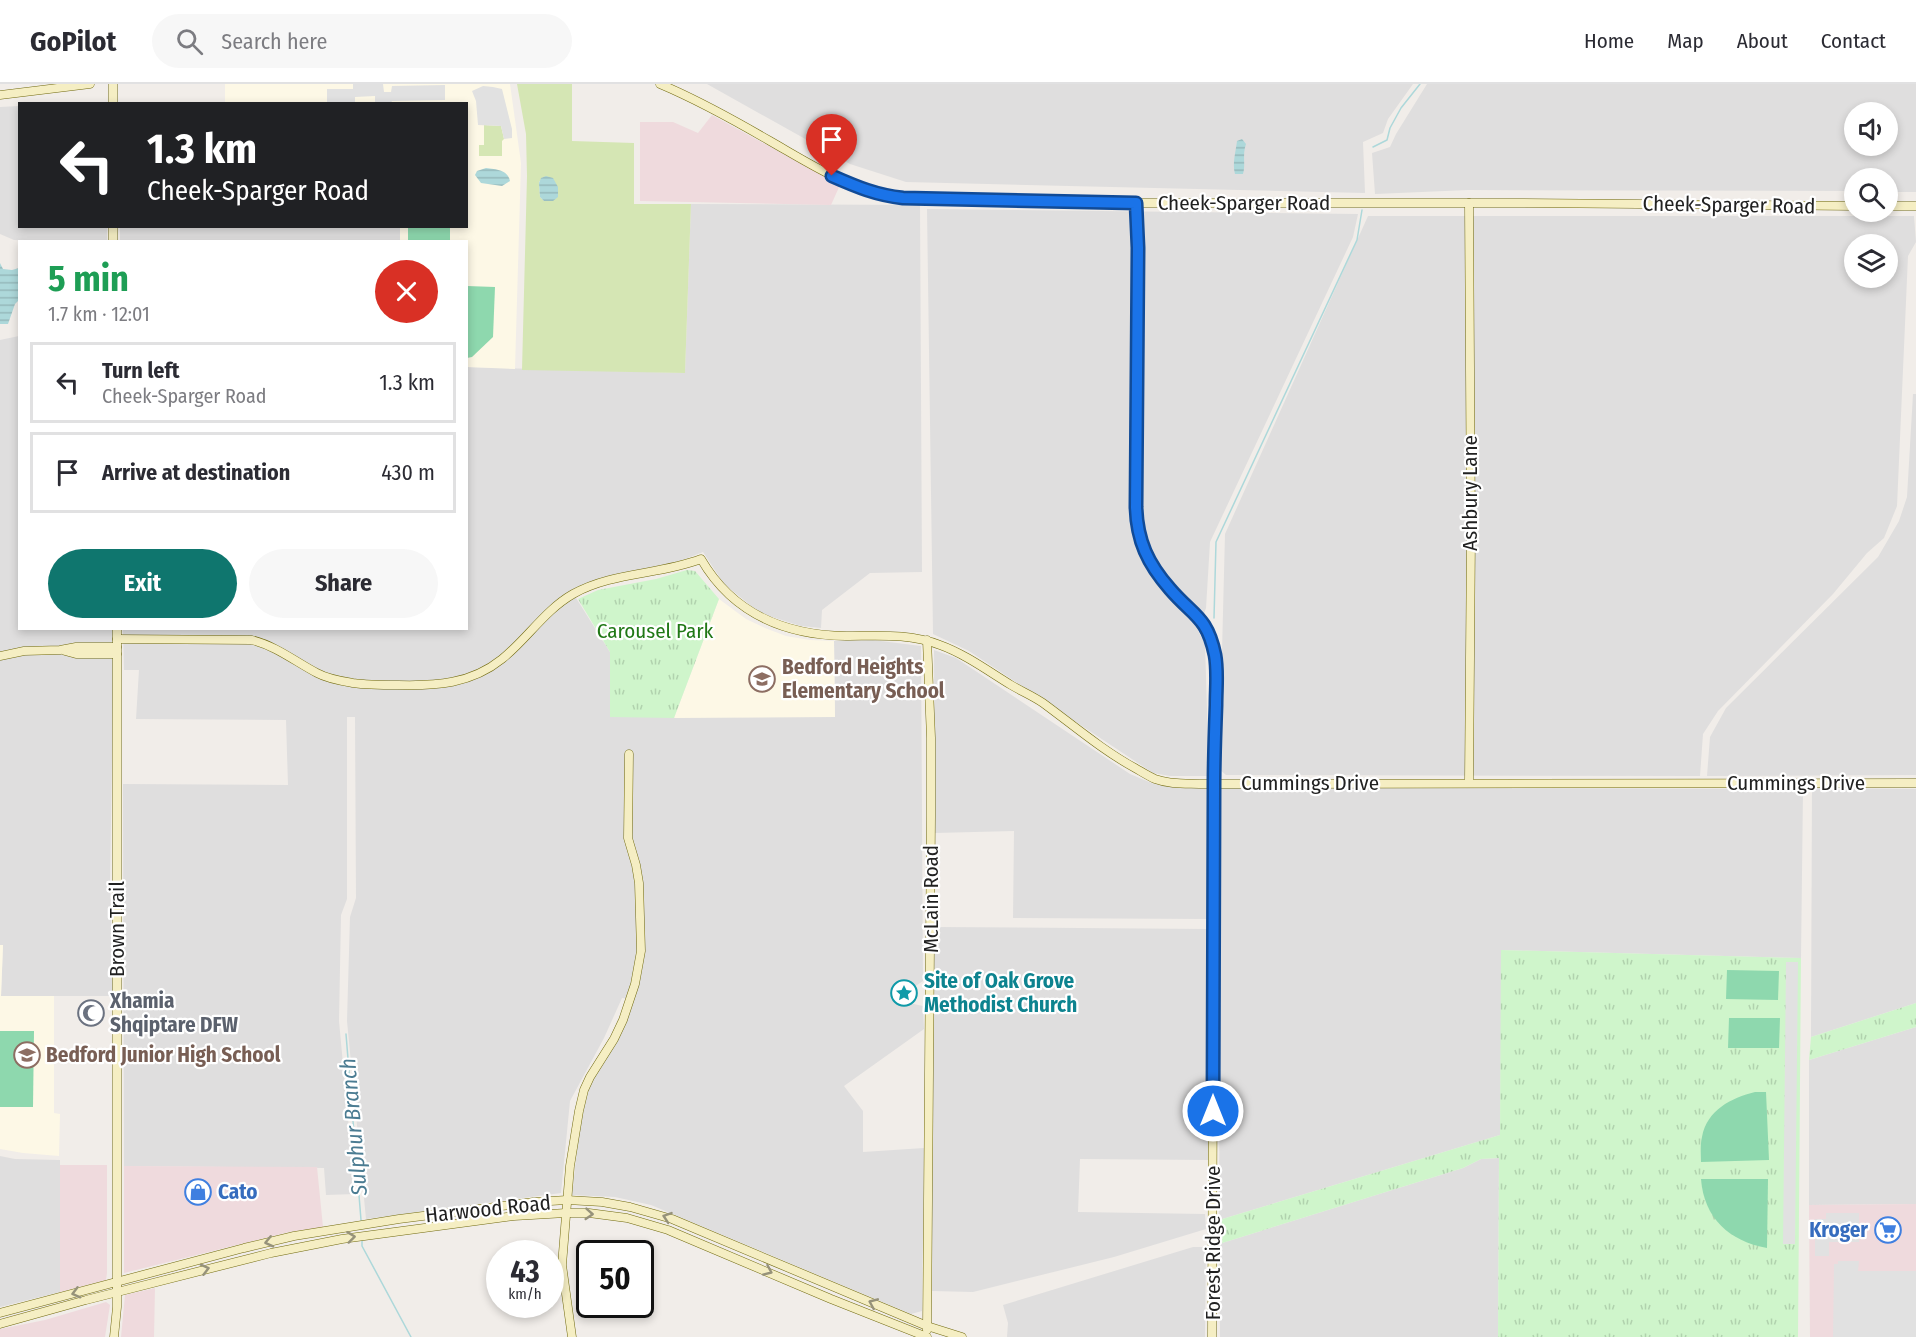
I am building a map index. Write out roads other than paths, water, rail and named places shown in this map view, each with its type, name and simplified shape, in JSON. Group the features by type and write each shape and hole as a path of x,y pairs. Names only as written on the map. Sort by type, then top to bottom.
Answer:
{"street":[{"path":"0,95 90,84"},
{"path":"113,84 113,102"},
{"name":"Cheek-Sparger Road","path":"660,84 719,111 832,176 869,192 903,198 1136,203 1844,206"},
{"name":"Forest Ridge Drive","path":"1136,203 1138,248 1136,521 1139,539 1149,561 1170,589 1202,620 1210,636 1217,670 1214,783 1212,1337"},
{"name":"Ashbury Lane","path":"1469,203 1469,782"},
{"path":"1898,206 1916,206"},
{"name":"Cummings Drive","path":"117,647 252,640 267,644 318,674 340,681 390,685 440,685 470,678 502,659 558,604 574,594 607,581 660,571 701,559 715,581 729,594 757,615 777,625 797,632 817,634 896,635 927,640 963,655 1041,702 1117,758 1154,778 1176,783 1916,783"},
{"name":"Brown Trail","path":"114,1337 117,1292 117,630"},
{"name":"McLain Road","path":"927,640 931,731 932,849 928,1337"},
{"path":"0,656 24,651 76,647 117,647"},
{"path":"572,1337 563,1275 570,1166 584,1090 620,1028 635,984 640,951 639,883 628,838 629,754"},
{"name":"Harwood Road","path":"0,1313 294,1236 408,1218 567,1200 602,1202 665,1216 696,1227 927,1326 962,1337"},
{"name":"Harwood Road","path":"0,1324 271,1252 342,1239 514,1216 566,1213 614,1216 662,1228 691,1238 842,1304 928,1337"}],"water":[{"path":"1242,139 1246,144 1244,171 1243,174 1235,174 1237,141"},
{"path":"486,168 504,172 510,181 502,186 481,183 475,175 477,171"},
{"path":"546,176 553,178 558,187 558,197 553,201 544,201 540,197 539,183 541,178"},
{"path":"0,263 3,269 18,268 18,301 8,324 0,324"}],"waterway":[{"path":"1373,147 1387,140 1390,128 1401,108 1420,84"},
{"path":"1214,618 1216,542 1357,240 1362,210"},
{"name":"Sulphur Branch","path":"346,1034 361,1220"},
{"name":"Sulphur Branch","path":"362,1241 362,1246 411,1337"}],"place":[{"name":"Bedford Heights Elementary School","path":"762,679"},
{"name":"Site of Oak Grove Methodist Church","path":"904,993"},
{"name":"Xhamia Shqiptare DFW","path":"91,1013"},
{"name":"Bedford Junior High School","path":"27,1055"},
{"name":"Cato","path":"198,1192"},
{"name":"Kroger","path":"1888,1230"}],"park label":[{"name":"Carousel Park","path":"655,631"}]}
